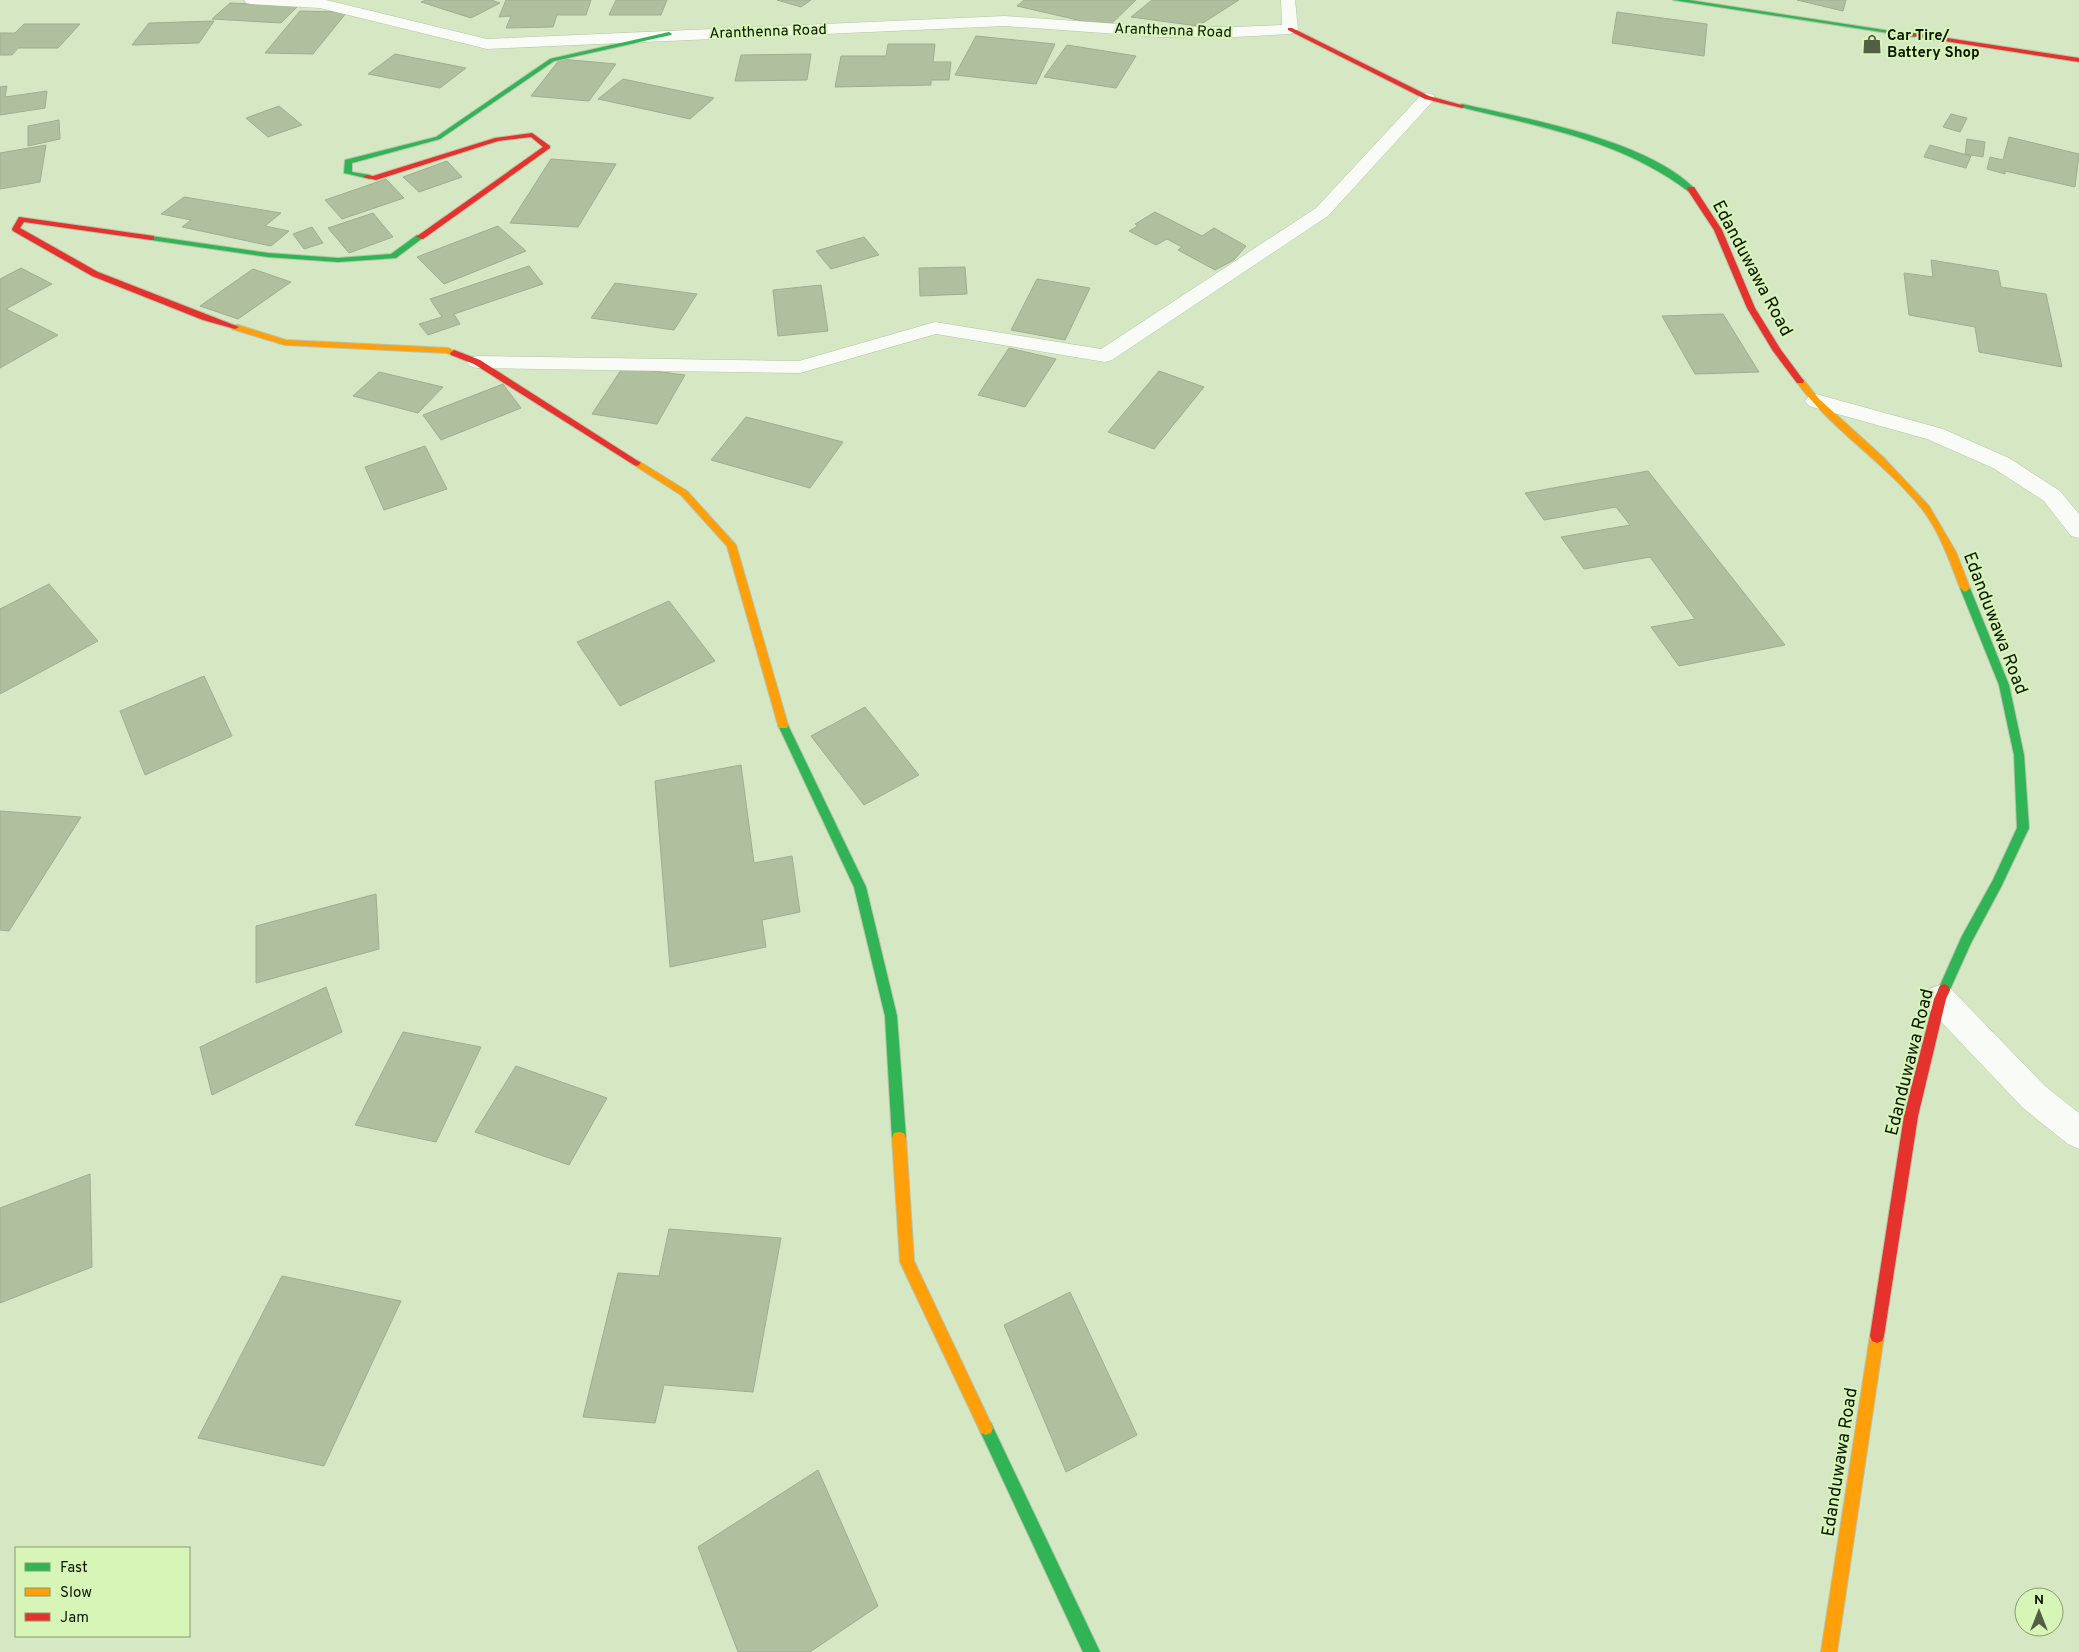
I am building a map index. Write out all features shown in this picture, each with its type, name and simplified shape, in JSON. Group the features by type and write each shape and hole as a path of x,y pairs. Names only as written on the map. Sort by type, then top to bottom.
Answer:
{"main road":[{"path":"1676,0 2079,60"},
{"name":"Edanduwawa Road","path":"1290,29 1427,98 1585,136 1648,160 1690,188 1718,230 1751,308 1777,351 1816,401 1880,459 1926,508 1947,545 2004,685 2019,755 2023,828 1966,940 1940,999 1911,1116 1829,1652"},
{"path":"670,34 552,60 438,138 348,162 348,173 373,178 497,139 532,135 548,147 393,256 338,260 268,255 22,219 16,229 95,274 206,318 285,342 448,351 477,362 684,493 731,545 779,717 860,887 891,1016 907,1262 1092,1652"}],"street":[{"name":"Aranthenna Road","path":"252,0 320,3 487,44 670,34 1005,21 1160,32 1235,32 1290,29"},
{"path":"1288,0 1290,29"},
{"path":"477,362 800,367 935,328 1105,356 1322,212 1427,98"},
{"path":"1816,401 1935,434 2000,463 2052,496 2079,530"},
{"path":"1940,999 2034,1097 2079,1133"}],"building":[{"path":"426,0 491,0 500,3 471,18 421,2"},
{"path":"506,0 591,0 586,15 557,15 553,27 506,28 511,16 499,17"},
{"path":"616,0 667,0 661,15 609,15"},
{"path":"777,0 811,0 801,7"},
{"path":"1024,0 1136,0 1108,27 1017,6"},
{"path":"1152,0 1239,0 1198,26 1131,17"},
{"path":"1797,0 1846,0 1843,11"},
{"path":"230,3 298,6 281,23 212,19"},
{"path":"300,11 347,12 313,54 265,53"},
{"path":"1617,12 1707,24 1704,56 1612,43"},
{"path":"214,21 199,43 132,45 149,23"},
{"path":"24,24 80,24 58,48 18,48 12,55 0,55 0,33 15,33"},
{"path":"976,36 1055,44 1036,84 955,75"},
{"path":"888,44 935,44 933,62 951,62 949,80 931,80 931,85 835,87 841,56 886,56"},
{"path":"1067,45 1136,56 1116,88 1044,77"},
{"path":"395,54 466,68 440,88 368,74"},
{"path":"811,54 807,80 735,81 741,55"},
{"path":"560,59 616,64 589,101 531,96"},
{"path":"623,79 714,98 690,119 598,99"},
{"path":"7,86 5,97 47,91 45,108 0,115 0,87"},
{"path":"279,106 302,125 268,137 246,118"},
{"path":"1951,114 1967,118 1960,132 1943,127"},
{"path":"59,120 60,139 28,146 28,126"},
{"path":"2009,137 2079,154 2075,187 2005,171 2005,174 1987,169 1990,157 2003,160"},
{"path":"1967,139 1985,142 1983,157 1965,154"},
{"path":"46,145 40,182 0,189 0,153"},
{"path":"1930,145 1971,156 1966,168 1924,157"},
{"path":"551,159 616,164 578,227 510,223"},
{"path":"447,161 462,177 419,192 403,177"},
{"path":"386,179 404,198 342,219 325,200"},
{"path":"184,197 281,213 265,226 289,231 271,246 182,227 191,220 161,214"},
{"path":"1155,212 1202,236 1214,228 1246,246 1234,260 1215,270 1178,250 1182,247 1167,239 1156,245 1129,231 1138,226 1135,224"},
{"path":"373,213 393,237 349,253 328,228"},
{"path":"498,226 526,251 444,284 417,257"},
{"path":"312,227 323,243 304,249 293,234"},
{"path":"864,237 879,255 831,269 816,251"},
{"path":"1931,260 1998,271 2001,287 2046,294 2062,367 1979,352 1975,327 1909,315 1904,273 1933,277"},
{"path":"529,266 543,284 454,314 460,324 428,335 419,324 442,317 430,299"},
{"path":"965,267 967,294 920,296 919,268"},
{"path":"21,268 52,284 6,309 58,335 0,368 0,279"},
{"path":"253,269 291,282 238,319 200,306"},
{"path":"1037,279 1090,288 1065,340 1011,330"},
{"path":"615,283 697,294 674,330 591,318"},
{"path":"821,285 828,331 778,336 773,290"},
{"path":"1723,314 1759,372 1695,374 1662,316"},
{"path":"1009,348 1056,359 1025,407 978,395"},
{"path":"623,367 685,375 657,424 592,414"},
{"path":"1159,371 1204,387 1154,449 1108,432"},
{"path":"379,372 443,387 418,413 353,396"},
{"path":"503,384 521,408 441,440 423,415"},
{"path":"746,417 843,442 810,488 711,460"},
{"path":"425,446 447,489 384,510 365,467"},
{"path":"1648,471 1785,645 1679,666 1651,627 1695,619 1650,557 1584,569 1561,537 1630,525 1616,507 1544,520 1525,493"},
{"path":"49,584 98,641 0,694 0,609"},
{"path":"669,601 715,661 620,706 577,642"},
{"path":"204,676 232,736 145,775 120,711"},
{"path":"865,707 919,775 864,805 811,736"},
{"path":"741,765 754,863 792,856 800,912 762,920 766,947 670,967 655,781"},
{"path":"0,811 81,817 9,931 0,930"},
{"path":"376,894 379,949 256,983 256,926"},
{"path":"326,987 342,1032 212,1095 200,1047"},
{"path":"403,1032 481,1047 436,1142 355,1125"},
{"path":"516,1066 607,1098 569,1165 475,1132"},
{"path":"90,1174 92,1267 0,1303 0,1208"},
{"path":"669,1229 781,1238 753,1392 664,1385 655,1423 583,1417 618,1273 659,1276"},
{"path":"282,1276 401,1301 324,1466 198,1438"},
{"path":"1070,1292 1137,1435 1066,1472 1004,1325"},
{"path":"818,1470 878,1606 810,1652 738,1652 698,1547"}],"traffic: fast":[{"path":"1676,0 1914,35"},
{"path":"367,177 348,173 348,162 438,138 552,60 669,34"},
{"path":"1462,106 1551,127 1613,146 1642,158 1668,172 1691,189"},
{"path":"151,238 268,255 338,260 393,256 420,237"},
{"path":"1944,990 1966,940 1997,883 2023,828 2019,755 2004,685 1965,588"},
{"path":"783,725 860,887 891,1016 899,1138"},
{"path":"986,1428 1092,1652"}],"traffic: slow":[{"path":"235,327 285,342 448,351 454,353"},
{"path":"1800,381 1816,401 1880,459 1926,508 1951,552 1965,588"},
{"path":"637,463 684,493 731,545 783,725"},
{"path":"899,1138 907,1262 986,1428"},
{"path":"1829,1652 1877,1336"}],"traffic: jam":[{"path":"1290,29 1427,98 1462,106"},
{"path":"1914,35 2079,60"},
{"path":"367,177 373,178 497,139 532,135 548,147 420,237"},
{"path":"1691,189 1718,230 1751,308 1777,351 1800,381"},
{"path":"151,238 22,219 16,229 95,274 206,318 235,327"},
{"path":"454,353 477,362 637,463"},
{"path":"1877,1336 1911,1116 1940,999 1944,990"}],"place":[{"name":"Car Tire/ Battery Shop","path":"1872,44"}]}
